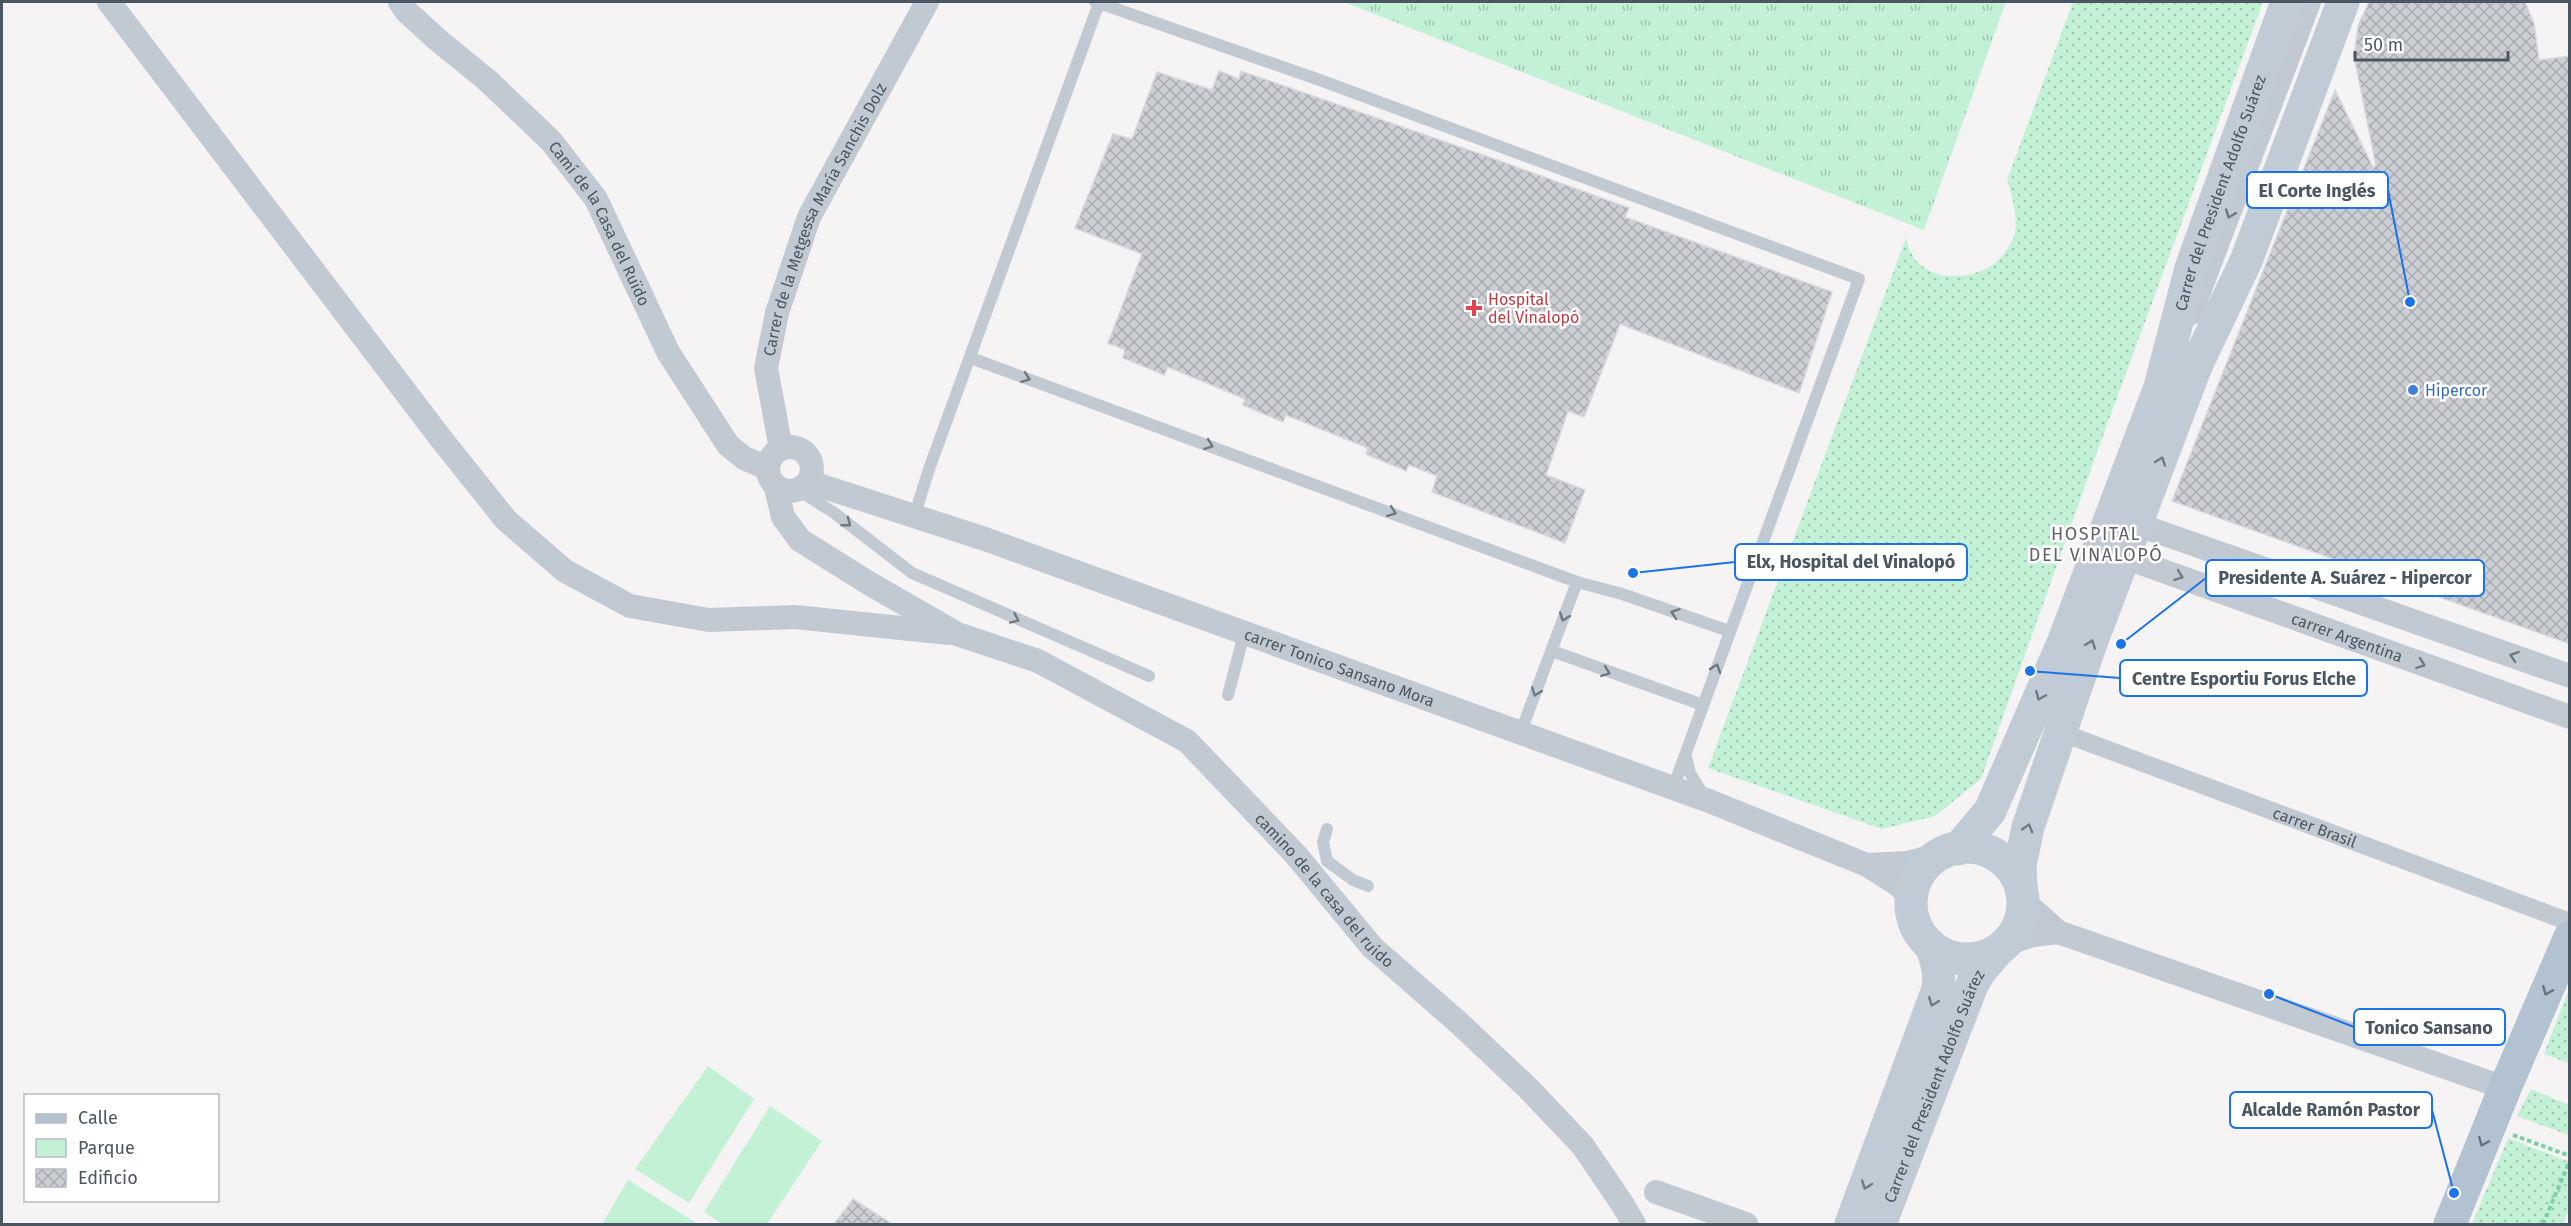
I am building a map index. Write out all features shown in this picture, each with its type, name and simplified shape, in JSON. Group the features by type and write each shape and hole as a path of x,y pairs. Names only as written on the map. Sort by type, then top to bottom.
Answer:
{"main road":[{"name":"Carrer del President Adolfo Suárez","path":"1950,851 1990,810 2067,632 2160,387 2191,268 2287,2"},
{"name":"Carrer del President Adolfo Suárez","path":"2022,891 2020,865 2028,827 2060,732 2196,366 2246,261 2343,2"},
{"path":"1982,849 1999,857 2012,869 2022,891 2024,904 2020,923 2002,948 1980,958 1962,959 1944,954 1931,946 1917,928 1911,910 1919,875 1930,861 1950,851 1982,849"},
{"path":"2450,1224 2489,1126 2570,937"},
{"name":"Carrer del President Adolfo Suárez","path":"1851,1224 1938,989 1940,978 1937,960 1931,946"},
{"name":"Carrer del President Adolfo Suárez","path":"1880,1224 1972,985 1980,971 2002,948"}],"street":[{"path":"109,2 506,520 565,572 630,606 709,620 795,617 957,634"},
{"name":"Camí de la Casa del Ruïdo","path":"400,2 407,12 487,80 551,141 596,200 668,352 728,445 744,458 786,475"},
{"name":"Carrer de la Metgessa María Sanchis Dolz","path":"786,475 766,368 777,313 809,217 927,2"},
{"name":"Carrer del President Adolfo Suárez","path":"2160,387 2206,279 2309,2"},
{"name":"Carrer del President Adolfo Suárez","path":"2196,366 2323,2"},
{"path":"786,475 783,517 800,540 957,634"},
{"name":"carrer Tonico Sansano Mora","path":"786,475 915,514 1709,801 1866,865 1900,886 1912,901"},
{"path":"2136,524 2570,676"},
{"name":"carrer Argentina","path":"2124,557 2570,717"},
{"name":"camino de la casa del ruido","path":"957,634 1038,662 1187,741 1296,855 1372,947 1519,1079 1583,1146 1634,1224"},
{"name":"carrer Brasil","path":"2060,732 2570,922"},
{"name":"carrer Tonico Sansano Mora","path":"1866,865 1907,863 1950,851"},
{"path":"2022,891 2030,907 2058,933"},
{"path":"2002,948 2033,935 2058,933 2505,1088"},
{"path":"1656,1192 1746,1224"}],"lane":[{"path":"915,514 929,469 1097,2 1317,79 1859,279 1673,788"},
{"path":"970,358 1577,582 1622,594 1729,631"},
{"path":"786,475 912,573 1149,676"},
{"path":"1520,734 1577,582"},
{"path":"1228,695 1244,633"},
{"path":"1552,651 1703,705"},
{"path":"1686,757 1690,773 1709,801"},
{"path":"1327,829 1323,842 1327,861 1353,880 1368,886"}],"path":[{"path":"2489,1126 2570,1156"},
{"path":"2543,1224 2570,1160"}],"green space":[{"path":"1344,2 2006,2 1924,230"},
{"path":"2073,2 2263,2 2097,452 1981,779 1935,816 1882,829 1708,768 1906,238 1912,254 1920,265 1940,275 1964,276 1976,273 1996,262 2006,251 2013,239 2016,226 2013,201 2007,180"},
{"path":"2569,989 2569,1063 2544,1054"},
{"path":"708,1066 754,1099 689,1203 635,1169"},
{"path":"2531,1089 2569,1105 2569,1135 2517,1116"},
{"path":"770,1106 822,1141 767,1224 722,1224 704,1212"},
{"path":"2508,1138 2569,1162 2569,1208 2563,1224 2472,1224"},
{"path":"628,1180 698,1224 602,1224"}],"building":[{"path":"2369,2 2525,2 2534,23 2539,60 2570,56 2570,644 2172,501 2335,90 2373,167 2376,166 2354,56 2358,26"},
{"name":"Hospital del Vinalopó","path":"1219,71 1239,79 1241,71 1486,156 1629,208 1625,217 1832,292 1799,393 1620,324 1584,417 1568,411 1546,475 1585,490 1565,543 1432,492 1437,476 1409,465 1406,471 1366,454 1368,448 1286,415 1283,422 1243,405 1245,399 1168,367 1164,375 1123,358 1125,350 1108,343 1142,254 1075,228 1113,134 1132,139 1157,72 1212,90"},
{"path":"853,1199 892,1224 834,1224"}],"place":[{"name":"El Corte Inglés","path":"2410,302"},
{"name":"Hospital del Vinalopó","path":"1474,308"},
{"name":"Hipercor","path":"2413,390"},
{"name":"Elx, Hospital del Vinalopó","path":"1633,573"},
{"name":"Presidente A. Suárez - Hipercor","path":"2121,644"},
{"name":"Centre Esportiu Forus Elche","path":"2030,671"},
{"name":"Tonico Sansano","path":"2269,994"},
{"name":"Alcalde Ramón Pastor","path":"2454,1193"}],"district":[{"name":"HOSPITAL DEL VINALOPÓ","path":"2096,544"}]}
